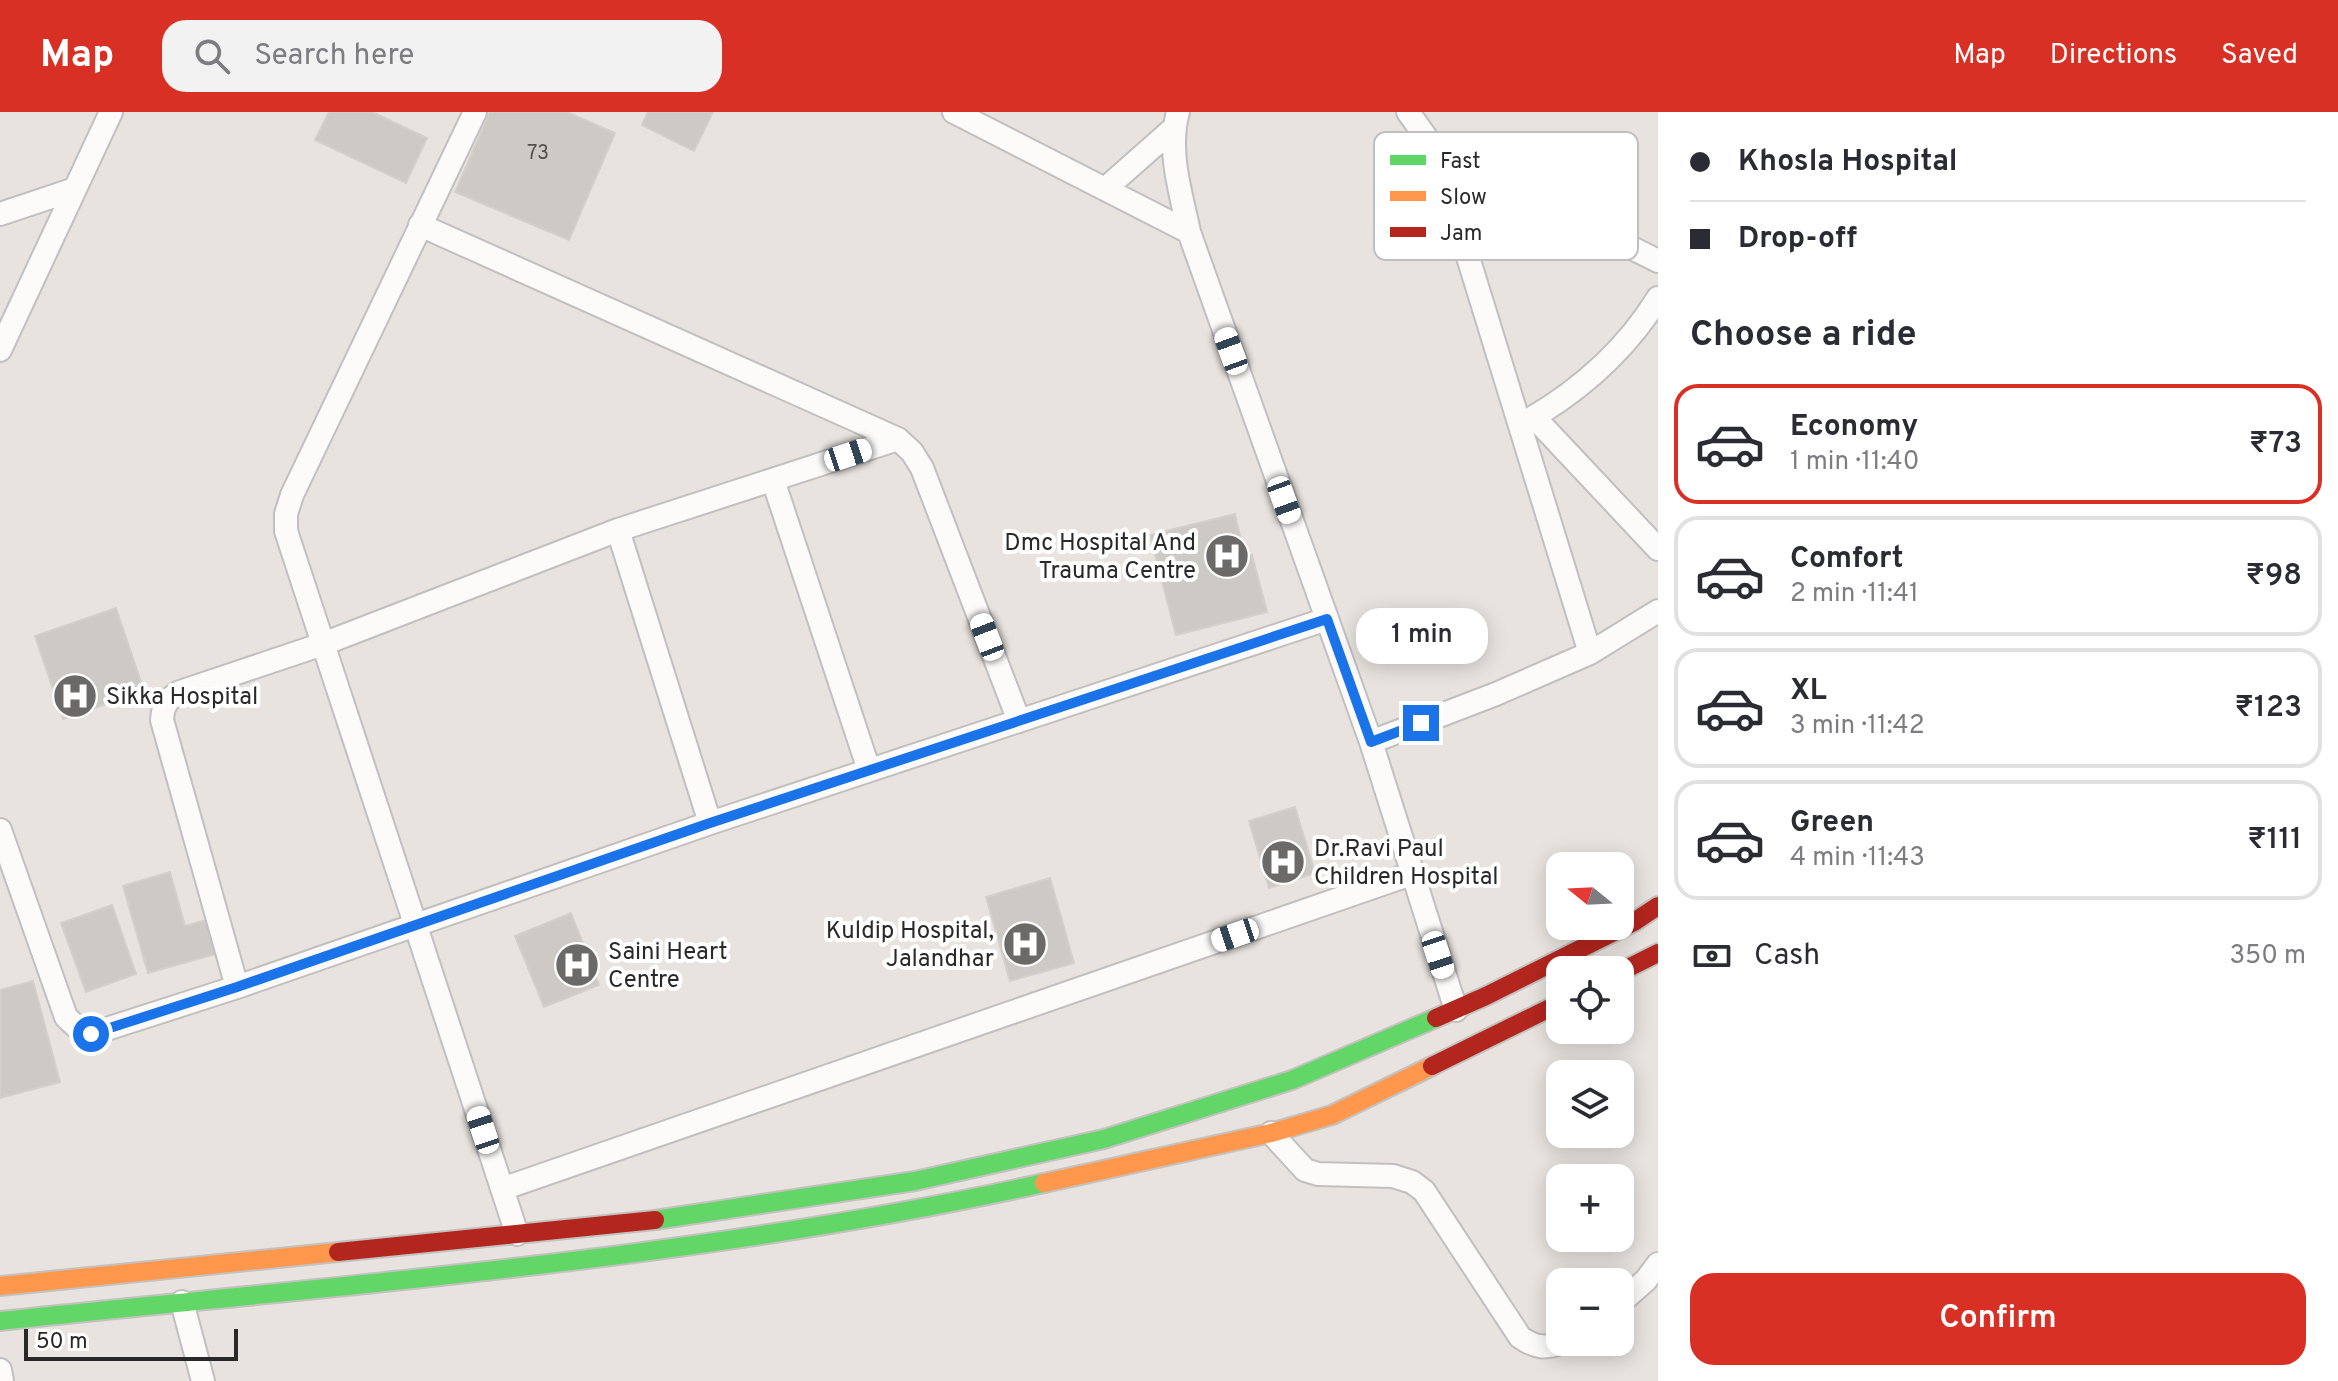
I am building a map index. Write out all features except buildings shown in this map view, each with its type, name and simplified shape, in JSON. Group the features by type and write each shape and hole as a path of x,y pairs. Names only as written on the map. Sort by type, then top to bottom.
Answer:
{"highway":[{"path":"0,1286 676,1218 900,1183 1104,1139 1292,1080 1456,1010 1634,922 1658,906"},
{"path":"1634,965 1658,953"},
{"path":"0,1321 697,1246 933,1208 1271,1133 1332,1115 1546,1010"}],"street":[{"path":"0,350 111,112"},
{"path":"475,112 292,495 286,514 286,531 517,1234"},
{"path":"954,112 1189,232"},
{"path":"1408,112 1422,132"},
{"path":"1105,189 1176,120"},
{"path":"1176,120 1174,159 1189,232 1371,742 1456,1010"},
{"path":"0,214 72,190"},
{"path":"420,225 898,439 912,452 922,468 1019,721"},
{"path":"1638,251 1658,261"},
{"path":"1472,260 1527,421 1590,653"},
{"path":"1527,421 1558,404 1605,365 1658,298"},
{"path":"1527,421 1658,549"},
{"path":"237,987 162,720 163,707 169,698 323,644 618,530 898,439"},
{"path":"773,480 869,770"},
{"path":"618,530 710,823"},
{"path":"1371,742 1496,694 1590,653 1658,611"},
{"path":"0,830 66,1017 83,1033 91,1034 237,987 710,823 1327,619"},
{"path":"502,1189 1411,874"},
{"path":"1271,1133 1305,1170 1318,1174 1393,1176 1412,1182 1424,1191 1520,1337 1532,1346 1546,1347"},
{"path":"1634,1291 1658,1264"},
{"path":"182,1302 203,1381"},
{"path":"0,1370 2,1381"}],"traffic: fast":[{"path":"655,1220 915,1181 1104,1139 1292,1080 1436,1018"},
{"path":"0,1321 524,1267 655,1250 915,1209 1044,1183"}],"traffic: slow":[{"path":"1044,1183 1271,1133 1332,1115 1432,1066"},
{"path":"0,1286 338,1252"}],"traffic: jam":[{"path":"1436,1018 1634,922 1658,906"},
{"path":"1634,965 1658,953"},
{"path":"1432,1066 1546,1010"},
{"path":"338,1252 655,1220"}],"place":[{"name":"Dmc Hospital And Trauma Centre","path":"1227,556"},
{"name":"Sikka Hospital","path":"75,696"},
{"name":"Dr.Ravi Paul Children Hospital","path":"1283,862"},
{"name":"Kuldip Hospital, Jalandhar","path":"1025,944"},
{"name":"Saini Heart Centre","path":"577,965"}],"route":[{"path":"91,1034 237,987 710,823 1327,619 1371,742 1421,723"}]}
